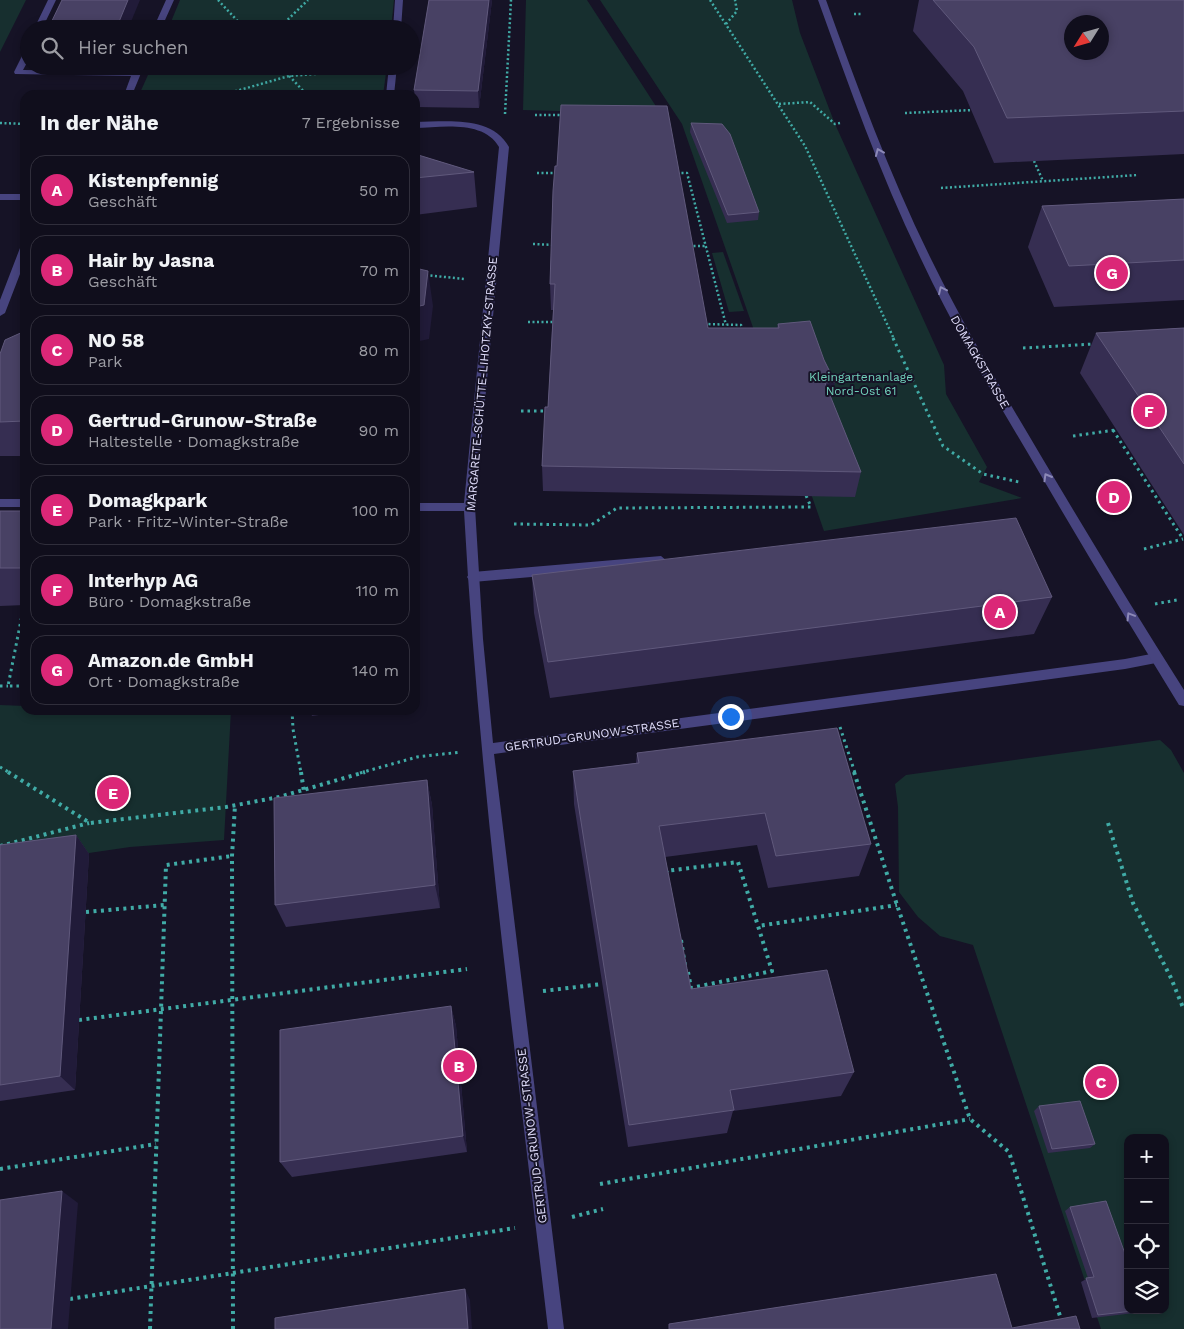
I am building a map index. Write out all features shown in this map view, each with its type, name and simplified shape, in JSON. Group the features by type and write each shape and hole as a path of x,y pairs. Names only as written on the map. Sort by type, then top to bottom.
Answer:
{"street":[{"path":"42,20 52,0"},
{"path":"161,20 170,0"},
{"path":"397,20 399,0"},
{"name":"DOMAGKSTRASSE","path":"822,0 864,117 898,197 953,315 1053,488 1184,701"},
{"path":"130,90 137,75"},
{"path":"391,90 392,75"},
{"name":"MARGARETE-SCHÜTTE-LIHOTZKY-STRASSE","path":"420,125 472,126 490,130 501,137 504,147 469,507 487,750"},
{"path":"0,197 20,197"},
{"path":"0,312 20,261"},
{"path":"0,503 20,503"},
{"path":"420,507 469,507"},
{"path":"473,577 672,560"},
{"name":"GERTRUD-GRUNOW-STRASSE","path":"556,1329 487,750 1156,658"}],"path":[{"path":"218,0 237,20"},
{"path":"287,20 308,0"},
{"path":"505,115 511,0"},
{"path":"710,0 805,146 943,446 983,474 1027,483"},
{"path":"726,24 738,11 735,0"},
{"path":"240,90 290,76 301,75"},
{"path":"290,76 303,90"},
{"path":"779,104 810,102 835,124 841,123"},
{"path":"905,113 980,110"},
{"path":"535,115 564,115"},
{"path":"0,123 20,124"},
{"path":"1034,161 1043,180"},
{"path":"537,173 565,173"},
{"path":"668,173 687,173 726,324"},
{"path":"941,188 1138,175"},
{"path":"533,244 562,245"},
{"path":"687,246 706,246"},
{"path":"425,275 464,279"},
{"path":"528,322 558,322"},
{"path":"697,324 741,325 744,333"},
{"path":"1023,348 1094,344"},
{"path":"521,410 550,411"},
{"path":"1073,436 1115,430 1183,539 1144,549"},
{"path":"514,524 591,525 617,508 810,507 804,490"},
{"path":"8,686 20,625"},
{"path":"0,686 20,686"},
{"path":"831,703 970,1119 1009,1152 1064,1329"},
{"path":"292,715 304,792"},
{"path":"0,846 90,823 235,805 304,792 417,758 437,755"},
{"path":"0,767 90,823"},
{"path":"233,1329 232,856 235,805"},
{"path":"1108,823 1133,903 1171,978 1184,1010"},
{"path":"150,1329 166,865 232,856"},
{"path":"668,880 666,871 738,862 772,971 692,988 680,935"},
{"path":"86,912 164,905"},
{"path":"758,926 897,905"},
{"path":"79,1020 467,969"},
{"path":"678,973 688,972"},
{"path":"515,994 602,984"},
{"path":"600,1184 970,1119"},
{"path":"0,1170 156,1144"},
{"path":"70,1299 543,1224"}],"green space":[{"path":"0,0 26,0 0,52"},
{"path":"180,0 394,0 392,20 172,20"},
{"path":"526,0 587,0 661,114 523,110"},
{"name":"Kleingartenanlage Nord-Ost 61","path":"600,0 792,0 800,33 835,124 944,365 946,394 987,467 979,482 1022,498 824,531 682,124"},
{"path":"148,75 386,75 384,90 141,90"},
{"path":"723,252 744,311 729,312 712,253"},
{"path":"0,705 20,706 20,715 231,715 224,840 130,847 0,866"},
{"path":"1160,740 1171,750 1184,773 1184,1329 1101,1329 973,945 940,936 918,917 899,892 898,807 895,784 906,775"}],"building":[{"path":"62,0 128,0 120,20 52,20"},
{"path":"429,0 489,0 478,91 414,90 416,75 420,75 420,54"},
{"path":"933,0 1184,0 1184,111 1007,118 974,47"},
{"path":"561,105 667,106 708,328 779,328 778,324 810,321 824,360 835,382 825,383 861,472 542,466 545,407 548,407 555,284 550,284 553,191 555,166 557,166"},
{"path":"691,123 722,124 730,134 759,212 728,215"},
{"path":"420,156 474,172 420,177"},
{"path":"1184,199 1184,260 1069,266 1042,206"},
{"path":"420,269 428,271 424,305 420,306"},
{"path":"1184,328 1184,464 1096,333"},
{"path":"20,333 20,421 0,422 0,354 5,340"},
{"path":"0,511 20,511 20,568 0,568"},
{"path":"1016,518 1052,597 548,662 532,575"},
{"path":"837,728 871,844 776,856 765,813 659,826 691,989 827,970 854,1072 730,1090 734,1110 629,1125 573,771 639,763 637,753"},
{"path":"427,780 435,885 275,905 274,798"},
{"path":"76,835 60,1076 0,1085 0,845"},
{"path":"451,1006 463,1136 280,1162 280,1030"},
{"path":"1080,1101 1095,1144 1052,1149 1039,1106"},
{"path":"62,1191 51,1329 0,1329 0,1200"},
{"path":"1106,1201 1124,1251 1124,1312 1098,1315 1086,1278 1094,1277 1070,1207"},
{"path":"996,1274 1012,1328 1076,1316 1080,1329 669,1329 669,1324"},
{"path":"465,1289 468,1329 275,1329 275,1318"}],"place":[{"name":"Amazon.de GmbH","path":"1112,273"},
{"name":"Interhyp AG","path":"1149,411"},
{"name":"Gertrud-Grunow-Straße","path":"1114,497"},
{"name":"Kistenpfennig","path":"1000,612"},
{"name":"Domagkpark","path":"113,793"},
{"name":"Hair by Jasna","path":"459,1066"},
{"name":"NO 58","path":"1101,1082"}]}
